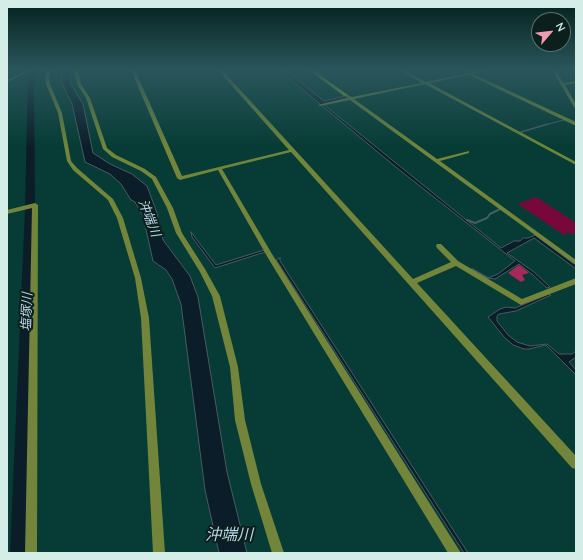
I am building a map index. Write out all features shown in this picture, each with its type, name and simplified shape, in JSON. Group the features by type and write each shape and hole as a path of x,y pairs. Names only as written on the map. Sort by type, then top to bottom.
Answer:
{"street":[{"path":"53,96 60,113 69,161 75,169 110,199 120,218 138,278 145,318 159,553"},
{"path":"87,96 105,149 114,156 143,170 154,178 170,208 179,233 203,271 216,296 234,367 240,420 256,484 278,553"},
{"path":"144,96 180,178 293,150"},
{"path":"244,96 574,459"},
{"path":"320,105 354,96"},
{"path":"450,96 576,164"},
{"path":"517,96 576,124"},
{"path":"570,96 576,107"},
{"path":"349,97 576,263"},
{"path":"436,161 466,152"},
{"path":"219,168 270,256 455,553"},
{"path":"7,212 35,205 31,553"},
{"path":"440,246 456,263 521,302 576,281"},
{"path":"412,282 456,263"}],"shaded area":[{"path":"536,197 576,223 576,235 568,232 564,235 518,204"},
{"path":"519,265 529,273 522,275 525,280 521,282 508,273"}],"water":[{"name":"沖端川","path":"68,96 78,96 83,104 93,153 110,164 132,174 147,186 157,213 163,240 190,276 198,297 227,472 247,553 219,553 205,490 181,304 172,279 166,270 153,261 143,216 135,202 131,200 121,184 110,174 85,162 72,104"},
{"path":"310,96 318,96 324,101 345,96 347,98 323,104 501,248 514,241 520,241 523,238 528,238 535,235 574,264 576,263 576,269 534,238 507,253 534,272 550,287 547,288 519,264 495,279 488,278 498,274 515,261 397,168"},
{"path":"191,232 216,265 264,250 265,252 215,268 192,237"},
{"path":"280,258 280,261 468,553 464,553 276,260"},
{"path":"549,294 551,295 516,311 499,314 497,316 497,321 508,335 517,342 530,346 547,344 559,354 572,354 576,351 576,357 569,362 576,370 576,375 546,345 524,349 513,345 504,337 488,317 500,309 506,307 515,308"}],"waterway":[{"name":"塩塚川","path":"20,553 30,208 31,96"},
{"path":"545,125 564,120"},
{"path":"521,132 548,124"},
{"path":"467,220 475,223 487,218 490,214 500,209"},
{"path":"472,269 488,278"}]}
